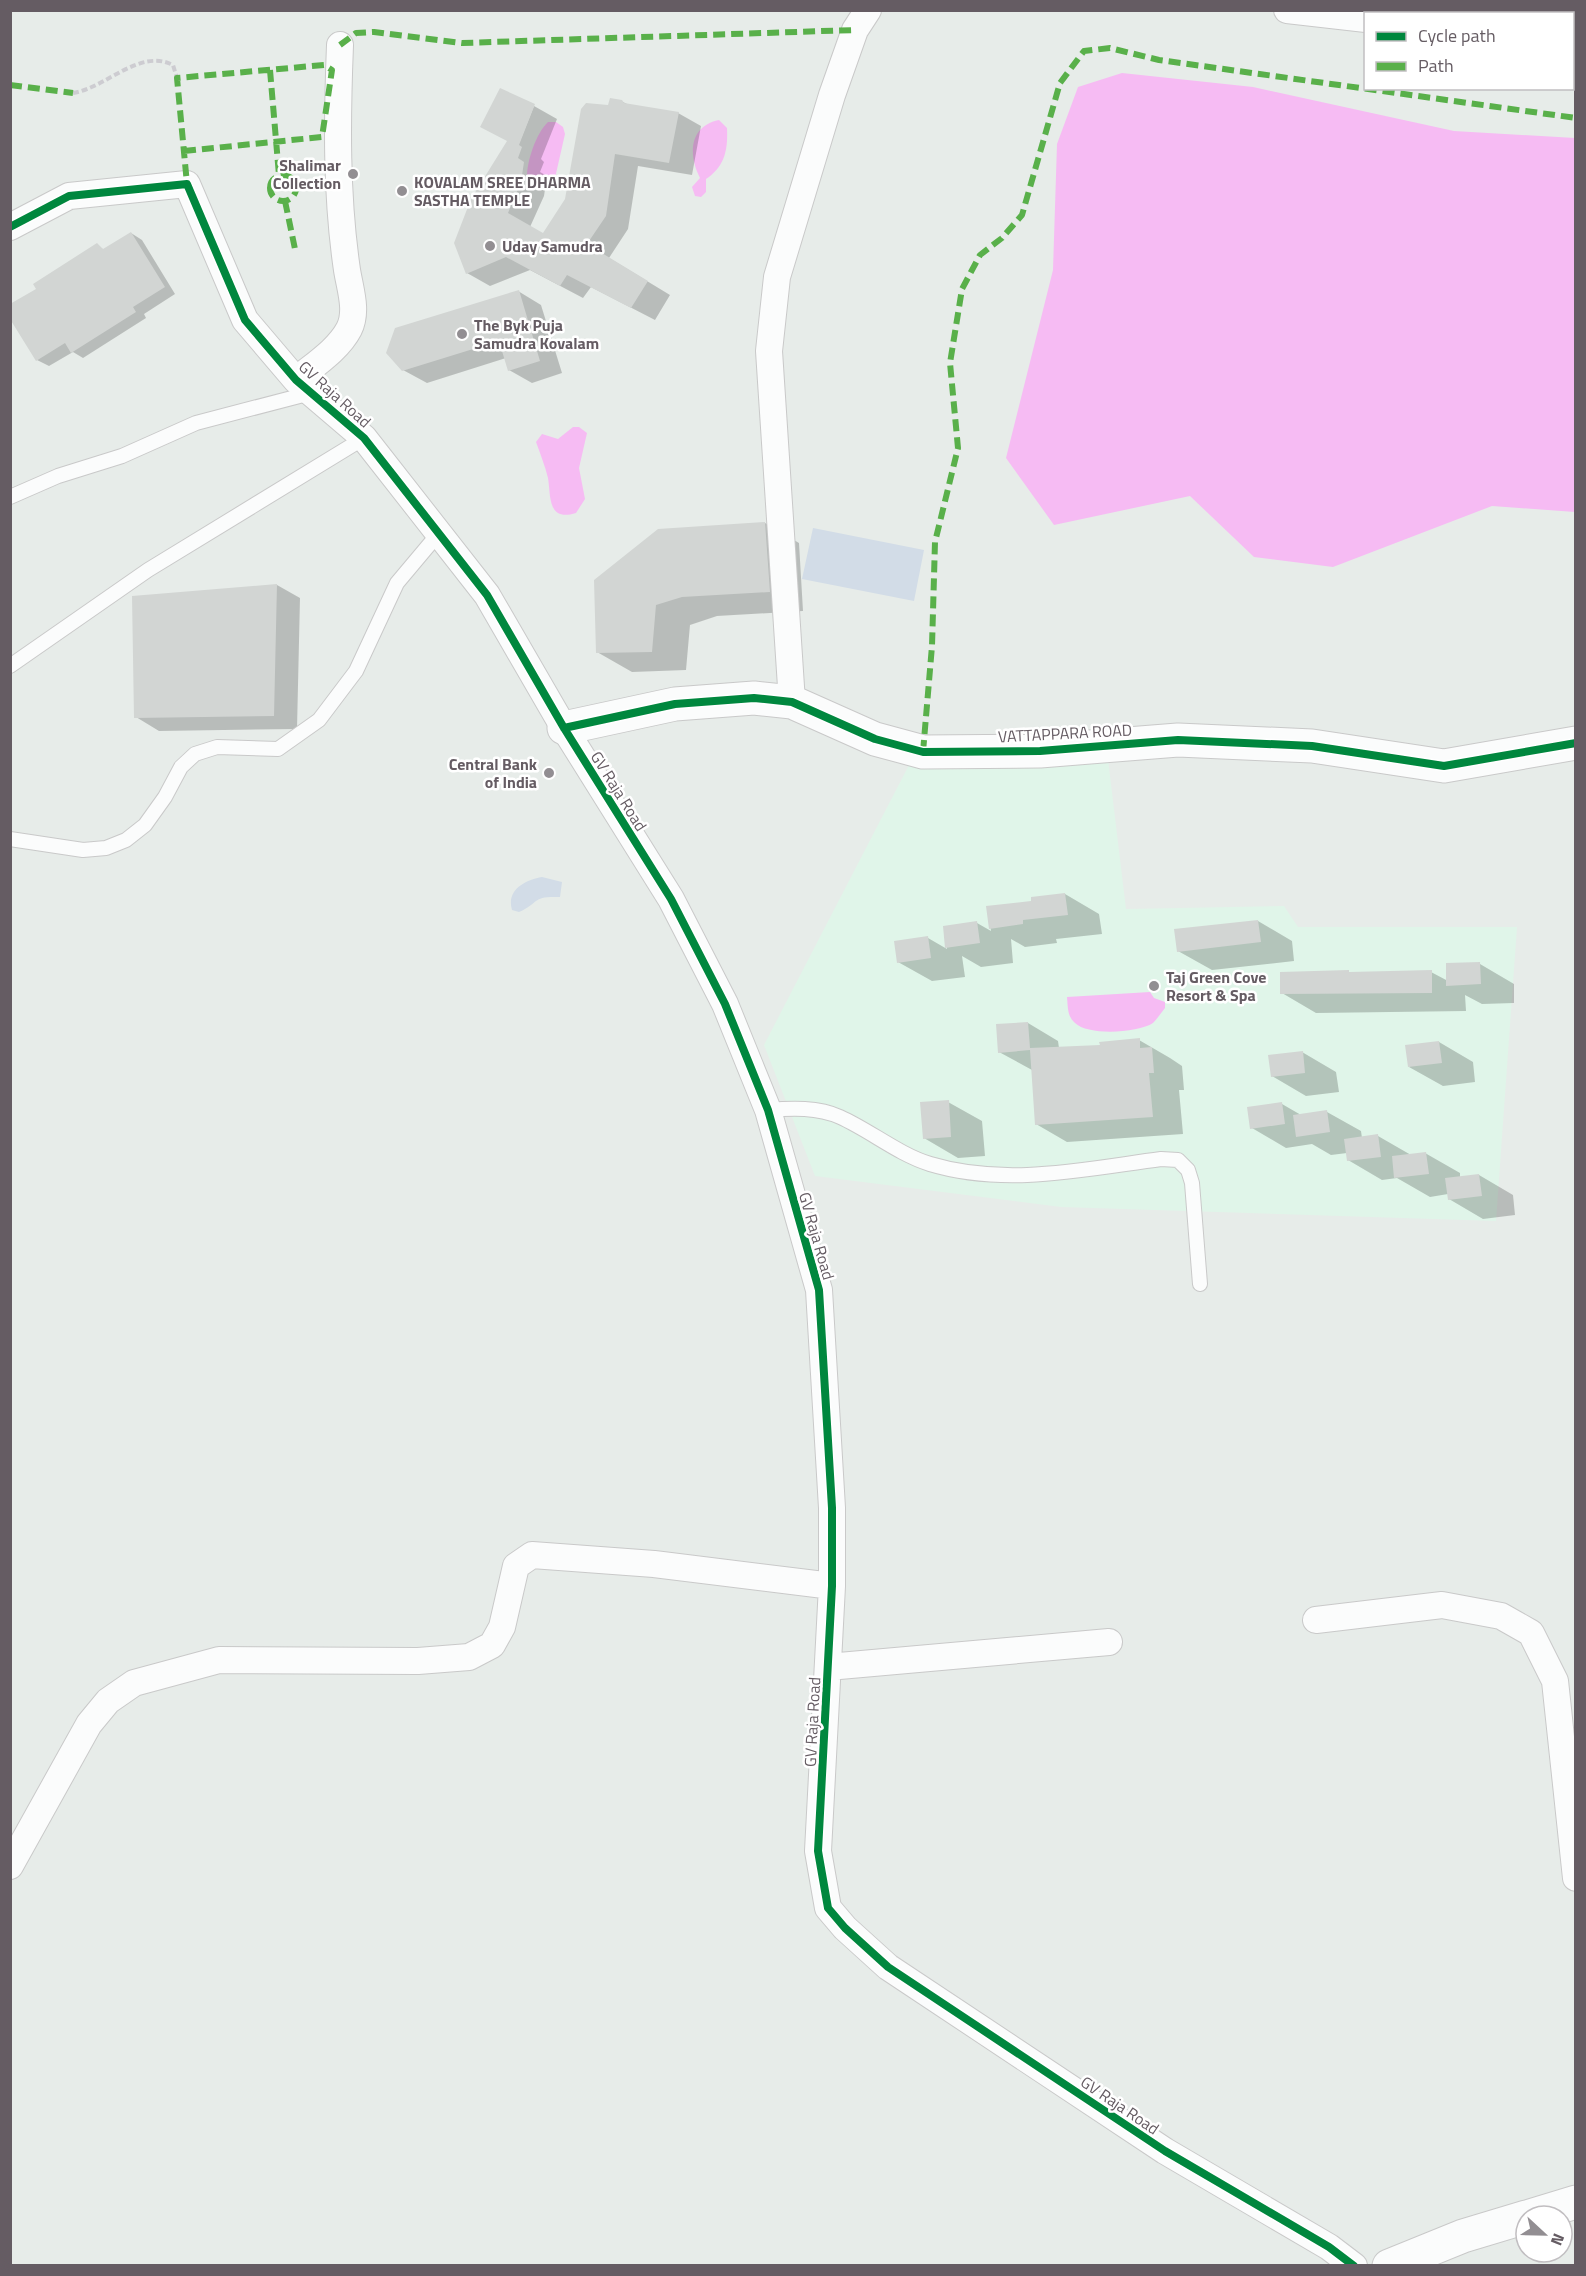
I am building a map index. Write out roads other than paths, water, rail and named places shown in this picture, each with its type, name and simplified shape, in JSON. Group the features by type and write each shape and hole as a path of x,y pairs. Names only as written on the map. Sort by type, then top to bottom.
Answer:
{"street":[{"path":"792,702 769,351 777,277 832,95 855,30 868,10"},
{"path":"1287,10 1364,19"},
{"path":"304,387 349,329 354,310 342,233 337,134 340,45"},
{"name":"GV Raja Road","path":"10,227 69,196 187,184 245,320 304,387 364,438 487,595 564,728 671,899 725,1004 768,1110 819,1290 832,1508 832,1586 819,1851 828,1908 845,1928 888,1967 1165,2151 1329,2247 1354,2265"},
{"name":"VATTAPPARA ROAD","path":"564,728 675,704 754,698 792,702 875,739 923,752 1040,751 1178,740 1312,746 1444,766 1575,743"},
{"path":"10,1866 89,1725 108,1701 134,1683 219,1660 418,1661 470,1657 492,1645 502,1627 516,1566 532,1555 563,1555 654,1564 832,1586"},
{"path":"1316,1620 1442,1605 1501,1616 1531,1633 1555,1681 1575,1878"},
{"path":"828,1667 1109,1642"},
{"path":"1389,2265 1463,2236 1514,2221"}],"lane":[{"path":"10,497 58,476 122,456 196,423 304,387"},
{"path":"10,666 148,570 364,438"},
{"path":"10,839 83,850 106,848 126,840 145,825 165,797 181,767 195,754 217,747 278,749 320,720 357,671 397,583 439,533"},
{"path":"768,1110 798,1107 839,1117 929,1164 1004,1176 1040,1175 1161,1159 1178,1160 1188,1170 1192,1183 1200,1284"}],"place":[{"name":"Shalimar Collection","path":"353,174"},
{"name":"KOVALAM SREE DHARMA SASTHA TEMPLE","path":"402,191"},
{"name":"Uday Samudra","path":"490,246"},
{"name":"The Byk Puja Samudra Kovalam","path":"462,334"},
{"name":"Central Bank of India","path":"549,773"},
{"name":"Taj Green Cove Resort & Spa","path":"1154,986"}]}
